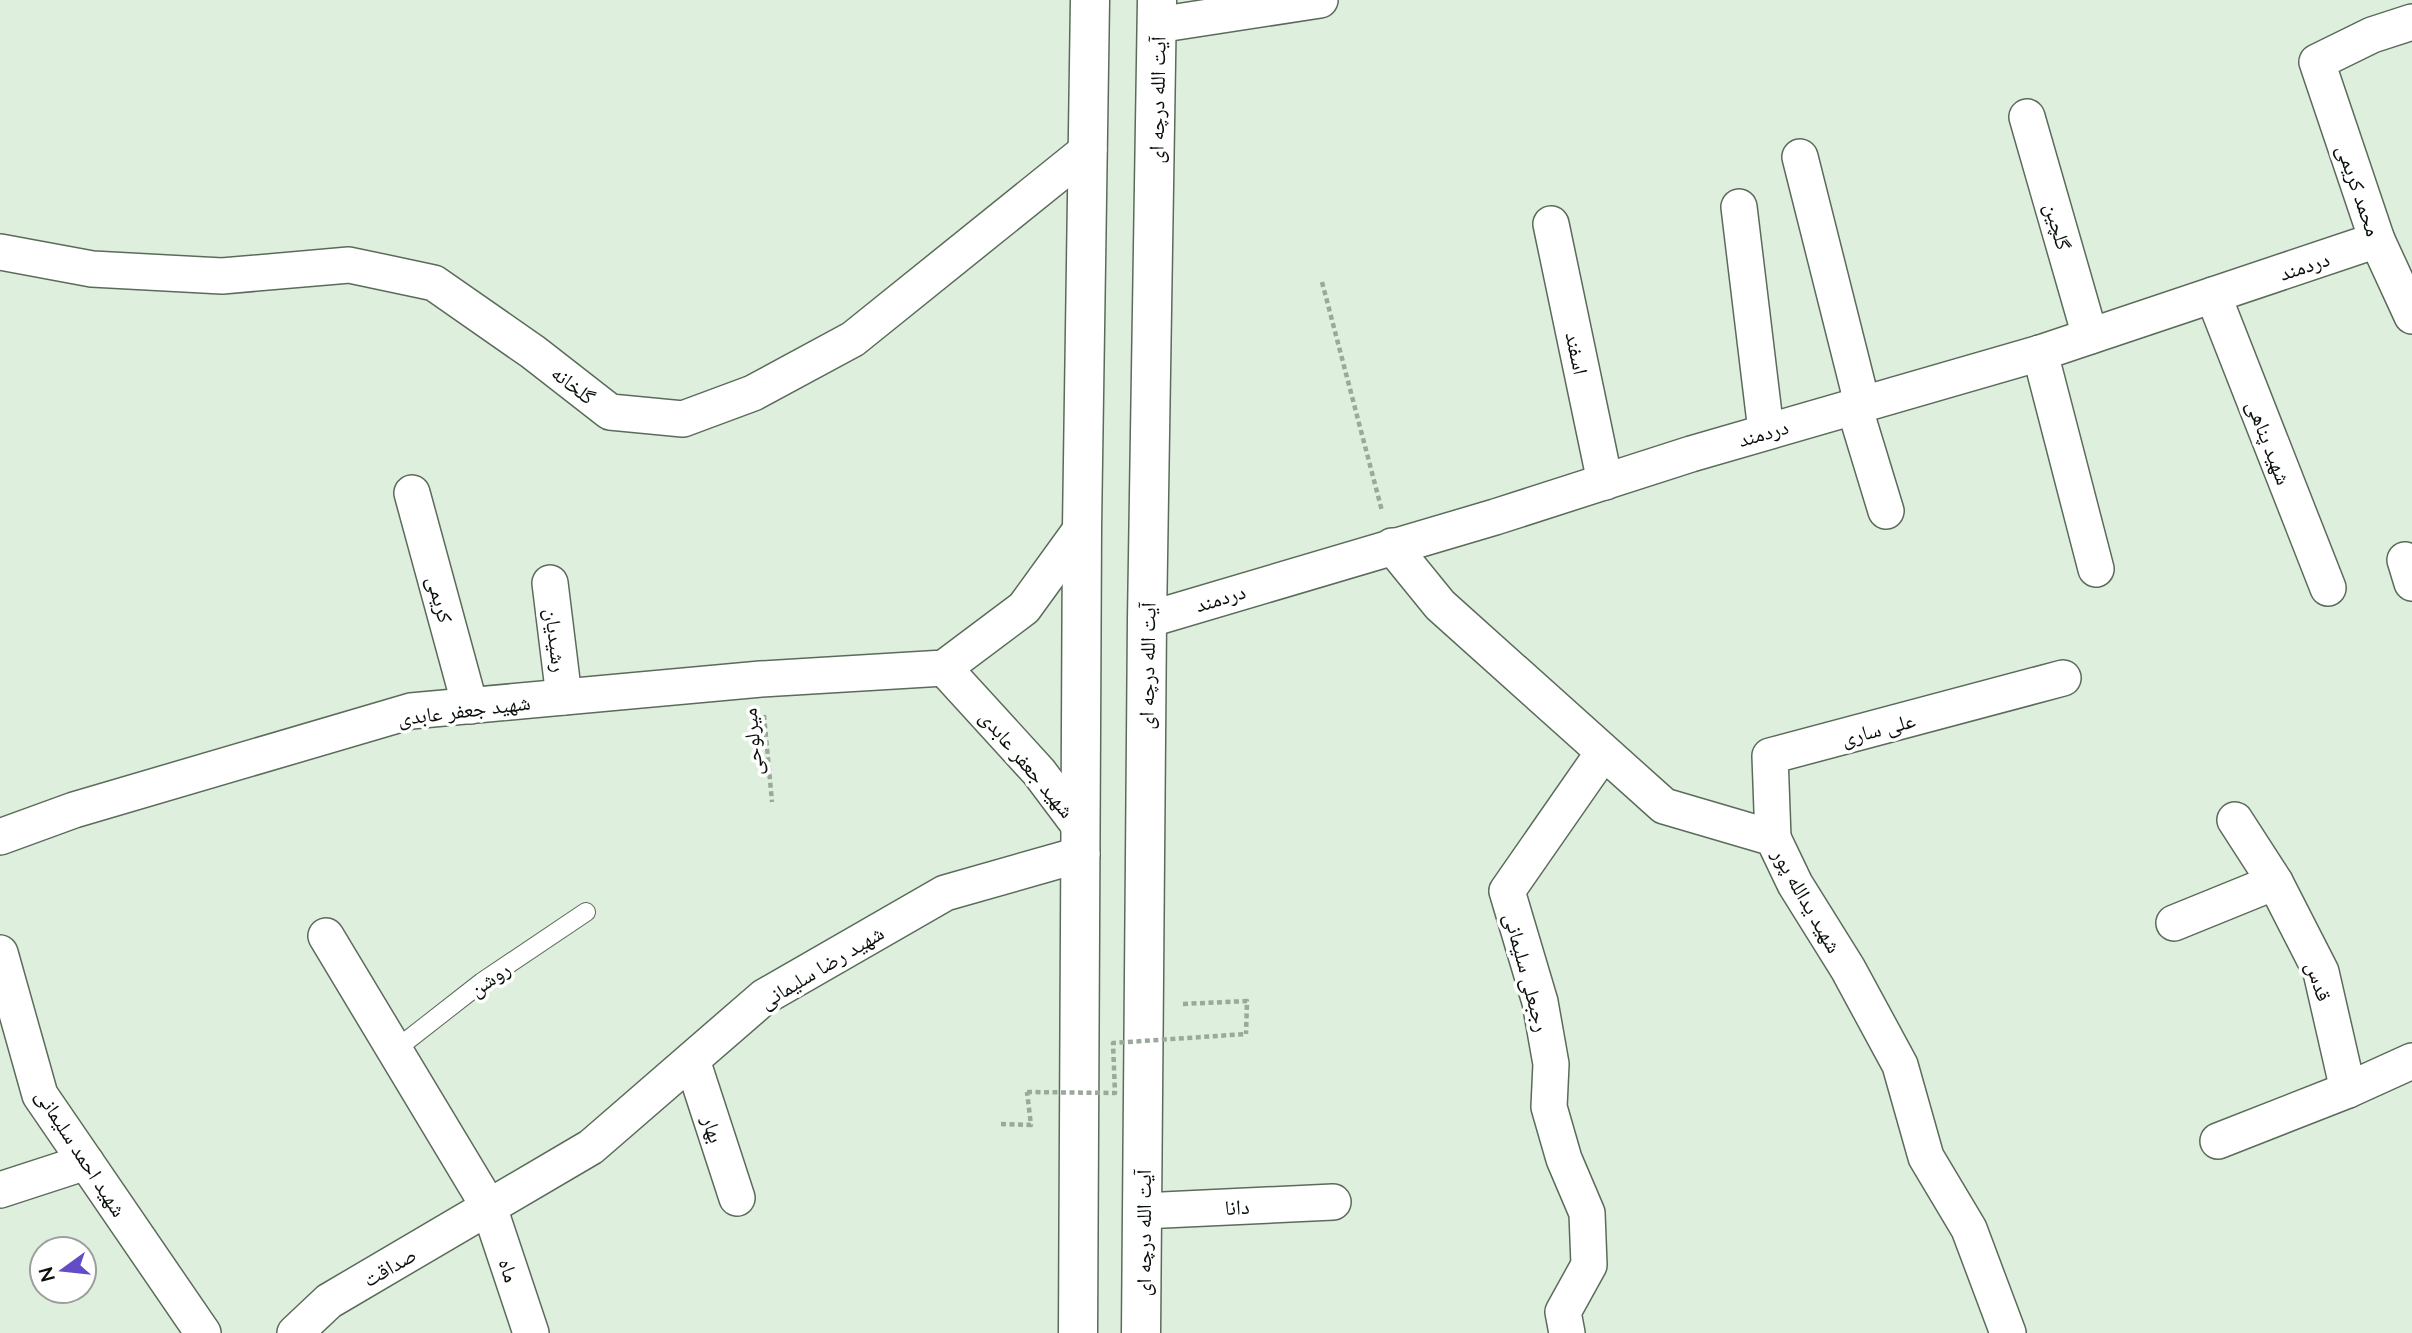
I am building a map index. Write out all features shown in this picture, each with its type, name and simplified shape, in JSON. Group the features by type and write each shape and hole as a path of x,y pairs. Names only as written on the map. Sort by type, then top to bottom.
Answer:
{"main road":[{"path":"1077,1333 1082,528 1090,0"},
{"name":"آیت الله درچه ای","path":"1141,1333 1147,620 1157,13"}],"street":[{"path":"1157,13 1320,0"},
{"name":"محمد کریمی","path":"2412,22 2372,35 2317,62 2377,240 2412,316"},
{"name":"گلچین","path":"2027,117 2090,336"},
{"name":"گلخانه","path":"0,252 92,269 222,276 349,265 434,283 533,352 610,412 683,419 753,393 853,339 1089,149"},
{"path":"1800,157 1858,405 1886,511"},
{"path":"1740,206 1766,431"},
{"name":"اسفند","path":"1551,224 1605,482"},
{"name":"دردمند","path":"1147,620 1495,517 1766,431 2040,353 2377,240"},
{"name":"شهید پناهی","path":"2213,295 2328,589"},
{"path":"2040,353 2096,569"},
{"name":"کریمی","path":"412,493 470,706"},
{"path":"944,668 1024,608 1082,528"},
{"name":"شهید یدالله پور","path":"1392,546 1440,605 1664,806 1773,838 1795,884 1847,969 1900,1065 1926,1157 1969,1229 2008,1333"},
{"name":"رشیدیان","path":"550,583 564,697"},
{"name":"شهید جعفر عابدی","path":"0,837 74,810 411,711 761,679 944,668 1001,727 1082,841"},
{"name":"علی ساری","path":"1773,838 1770,756 2063,678"},
{"name":"رجبعلی سلیمانی","path":"1567,1333 1563,1312 1589,1265 1587,1213 1564,1159 1549,1107 1551,1064 1540,1002 1507,891 1603,753"},
{"name":"قدس","path":"2235,820 2275,882 2321,972 2348,1090"},
{"name":"شهید رضا سلیمانی","path":"489,1207 591,1147 764,997 945,893 1082,841"},
{"path":"2174,923 2275,882"},
{"path":"326,936 489,1207"},
{"name":"شهید احمد سلیمانی","path":"0,953 40,1096 203,1333"},
{"name":"بهار","path":"692,1060 737,1198"},
{"path":"2218,1141 2348,1090 2412,1061"},
{"path":"0,1190 86,1162"},
{"name":"دانا","path":"1142,1211 1333,1202"},
{"name":"صداقت","path":"295,1333 329,1301 489,1207"},
{"name":"ماه","path":"489,1207 531,1333"}],"lane":[{"name":"روشن","path":"395,1049 482,982 586,912"}],"path":[{"path":"1322,282 1392,546"},
{"name":"میرلوحی","path":"761,679 772,802"},
{"path":"1001,1124 1031,1125 1027,1091 1115,1093 1113,1043 1246,1034 1247,1001 1143,1006"}]}
